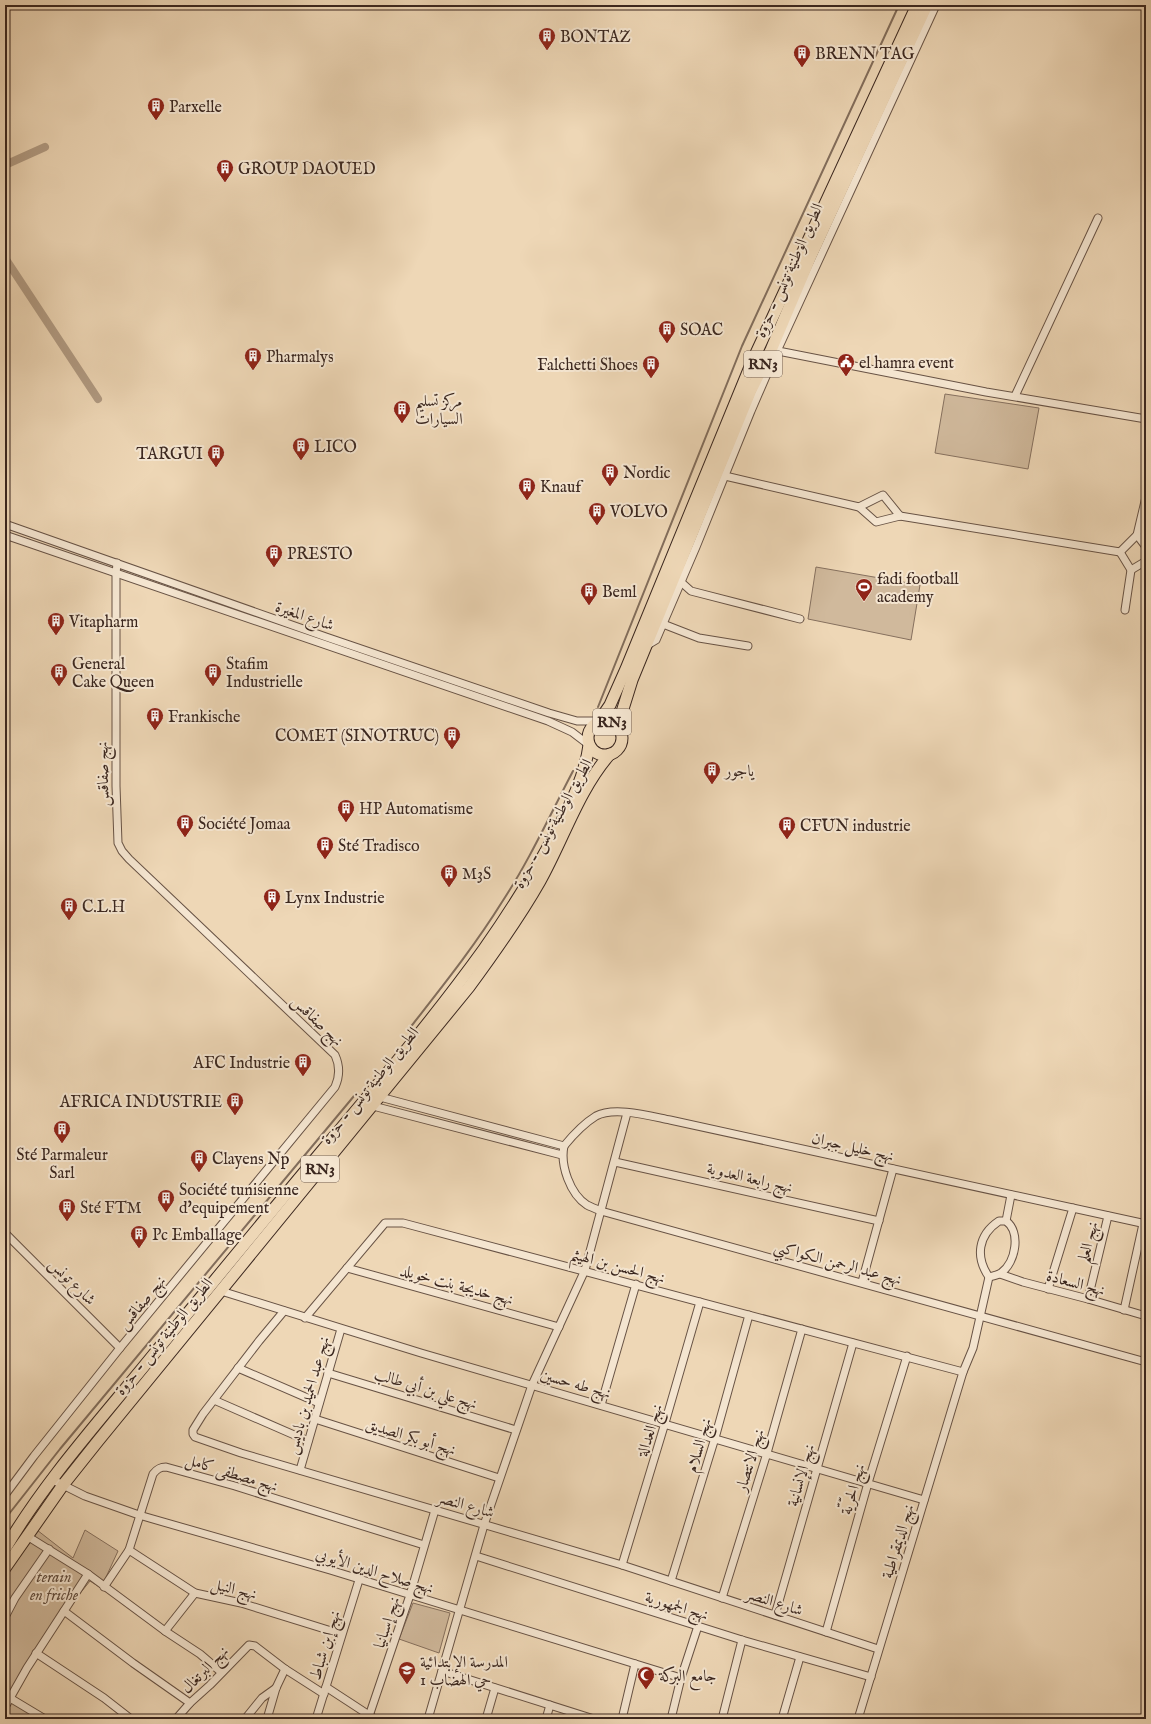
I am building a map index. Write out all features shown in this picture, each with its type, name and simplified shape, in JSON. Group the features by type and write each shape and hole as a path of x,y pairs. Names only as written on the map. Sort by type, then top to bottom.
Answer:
{"main road":[{"name":"الطريق الوطنية تونس - حزوة","path":"598,721 610,705 626,669 752,362 917,5"},
{"name":"الطريق الوطنية تونس - حزوة","path":"621,730 622,712 627,693 751,390 774,350 816,246 927,5"},
{"name":"RN3","path":"598,721 612,721 621,730 621,745 616,751 610,754 598,754 589,745 589,731 598,721"},
{"name":"الطريق الوطنية تونس - حزوة","path":"5,1568 27,1536 81,1442 407,1049 465,974 514,906 546,851 570,804 587,761 589,745"},
{"name":"الطريق الوطنية تونس - حزوة","path":"5,1550 19,1526 58,1483 221,1291 377,1102 469,987 506,936 540,881 595,773 610,754"}],"street":[{"path":"646,646 656,640 725,476 774,350 936,5"},
{"path":"1015,396 1098,218"},
{"path":"774,350 1015,396 1146,419"},
{"path":"725,476 859,507 876,522 900,516 1120,552 1131,570 1125,610"},
{"path":"859,507 883,495 900,516"},
{"path":"1120,552 1137,535 1146,497"},
{"name":"شارع المغيرة","path":"5,524 326,638 548,713 577,721 598,721"},
{"name":"شارع المغيرة","path":"5,535 552,723 572,732 589,745"},
{"path":"1137,535 1146,547"},
{"path":"1131,570 1146,561"},
{"name":"نهج صفاقس","path":"5,1495 120,1348 335,1087 340,1072 335,1055 129,859 122,851 118,843 116,786 117,563"},
{"path":"681,582 691,591 800,619"},
{"path":"663,624 699,638 748,646"},
{"path":"377,1102 564,1146"},
{"path":"377,1102 562,1155"},
{"name":"نهج خليل جبران","path":"564,1146 586,1123 597,1116 610,1112 627,1113 670,1120 1144,1224"},
{"path":"428,1719 499,1478 532,1385 585,1270 627,1113"},
{"name":"نهج عبد الرحمن الكواكبي","path":"564,1146 562,1155 571,1186 578,1197 587,1205 601,1211 862,1282 1146,1362"},
{"name":"نهج رابعة العدوية","path":"615,1162 879,1221"},
{"path":"862,1282 893,1169"},
{"path":"1006,1220 1011,1195"},
{"path":"1048,1289 1073,1208"},
{"name":"نهج العلم","path":"1088,1299 1108,1216"},
{"path":"1006,1220 1015,1231 1016,1239 1014,1252 1010,1262 1000,1274 989,1277 981,1260 981,1242 985,1233 992,1226 999,1221 1006,1220"},
{"name":"نهج الحسن بن الهيثم","path":"305,1318 385,1224 403,1223 585,1270 963,1372"},
{"path":"1124,1310 1144,1224"},
{"name":"شارع تونس","path":"5,1233 120,1348"},
{"name":"نهج خديجة بنت خويلد","path":"347,1268 560,1327"},
{"name":"نهج السعادة","path":"1000,1274 1146,1316"},
{"name":"نهج الديمقراطية","path":"858,1719 963,1372 973,1348 989,1277"},
{"path":"601,1405 636,1284"},
{"name":"نهج طه حسين","path":"221,1291 341,1329 817,1467 924,1500"},
{"name":"نهج العدالة","path":"622,1565 666,1423 700,1302"},
{"name":"شارع النصر","path":"284,1311 214,1400 193,1430 195,1437 212,1444 622,1565 878,1650"},
{"name":"نهج السلام","path":"672,1581 715,1438 749,1315"},
{"name":"نهج عبد الحميد بن باديس","path":"300,1470 341,1329"},
{"name":"نهج الانتصار","path":"722,1598 802,1329"},
{"name":"نهج الإنسانية","path":"775,1615 854,1343"},
{"name":"نهج الحرّيّة","path":"826,1632 868,1483 907,1356"},
{"path":"238,1368 319,1403"},
{"name":"نهج علي بن أبي طالب","path":"328,1373 516,1430"},
{"path":"214,1400 308,1441"},
{"name":"نهج أبو بكر الصديق","path":"315,1420 499,1478"},
{"name":"نهج مصطفى كامل","path":"104,1587 129,1550 153,1474 156,1470 166,1467 235,1486 424,1545"},
{"name":"نهج صلاح الدين الأيوبي","path":"58,1483 85,1496 139,1515 217,1536 681,1678"},
{"name":"نهج إسبانيا","path":"371,1718 435,1510"},
{"path":"27,1536 88,1574 165,1631 200,1654 221,1672"},
{"path":"5,1617 15,1598 49,1549"},
{"name":"نهج النيل","path":"129,1550 195,1593 241,1603 341,1634"},
{"name":"نهج الجمهورية","path":"476,1556 742,1640 871,1677"},
{"path":"5,1707 7,1696 88,1574"},
{"name":"نهج إبن شباط","path":"316,1719 341,1634 359,1580"},
{"path":"165,1631 195,1593"},
{"path":"64,1611 132,1663 190,1702"},
{"path":"671,1719 681,1678 698,1626"},
{"path":"722,1719 742,1640"},
{"name":"نهج البرتغال","path":"176,1719 190,1702 249,1645 254,1646 285,1669"},
{"path":"36,1653 104,1698 131,1719"},
{"path":"782,1719 800,1656"},
{"path":"622,1719 635,1664"},
{"path":"267,1719 276,1688 285,1669 325,1690 371,1718"},
{"path":"442,1671 594,1719"},
{"path":"245,1719 262,1698 276,1688"},
{"path":"486,1719 495,1688"},
{"path":"7,1696 45,1719"},
{"path":"546,1719 550,1705"}],"green space":[{"path":"945,394 1039,408 1028,469 935,453"},
{"name":"fadi football academy","path":"816,567 920,585 911,640 808,619"},
{"name":"terain en friche","path":"37,1530 73,1558 85,1530 118,1551 101,1588 90,1581 48,1633 13,1696 41,1713 36,1719 5,1719 5,1576"},
{"path":"413,1603 450,1613 439,1653 399,1639"}],"waterway":[{"path":"598,707 742,346 899,5"},
{"path":"5,165 45,147"},
{"path":"5,258 98,399"},
{"path":"409,1029 469,951 502,902 530,854 573,771"},
{"path":"5,1519 60,1449 354,1096"}],"place":[{"name":"BONTAZ","path":"547,51"},
{"name":"BRENN TAG","path":"802,68"},
{"name":"Parxelle","path":"156,121"},
{"name":"GROUP DAOUED","path":"225,183"},
{"name":"SOAC","path":"667,344"},
{"name":"Pharmalys","path":"253,371"},
{"name":"el hamra event","path":"846,377"},
{"name":"Falchetti Shoes","path":"651,379"},
{"name":"مركز تسليم السيارات","path":"402,424"},
{"name":"LICO","path":"301,461"},
{"name":"TARGUI","path":"216,468"},
{"name":"Nordic","path":"610,487"},
{"name":"Knauf","path":"527,501"},
{"name":"VOLVO","path":"597,526"},
{"name":"PRESTO","path":"274,568"},
{"name":"fadi football academy","path":"864,602"},
{"name":"Beml","path":"589,606"},
{"name":"Vitapharm","path":"56,636"},
{"name":"General Cake Queen","path":"59,687"},
{"name":"Stafim Industrielle","path":"213,687"},
{"name":"Frankische","path":"155,731"},
{"name":"COMET (SINOTRUC)","path":"452,750"},
{"name":"ياجور","path":"712,785"},
{"name":"HP Automatisme","path":"346,823"},
{"name":"Société Jomaa","path":"185,838"},
{"name":"CFUN industrie","path":"787,840"},
{"name":"Sté Tradisco","path":"325,860"},
{"name":"M3S","path":"449,888"},
{"name":"Lynx Industrie","path":"272,912"},
{"name":"C.L.H","path":"69,921"},
{"name":"AFC Industrie","path":"303,1077"},
{"name":"AFRICA INDUSTRIE","path":"235,1116"},
{"name":"Sté Parmaleur Sarl","path":"62,1144"},
{"name":"Clayens Np","path":"199,1173"},
{"name":"Société tunisienne d'equipement","path":"166,1213"},
{"name":"Sté FTM","path":"67,1222"},
{"name":"Pc Emballage","path":"139,1249"},
{"name":"المدرسة الإبتدائية حي الهضاب 1","path":"407,1685"},
{"name":"جامع البركة","path":"646,1690"}]}
